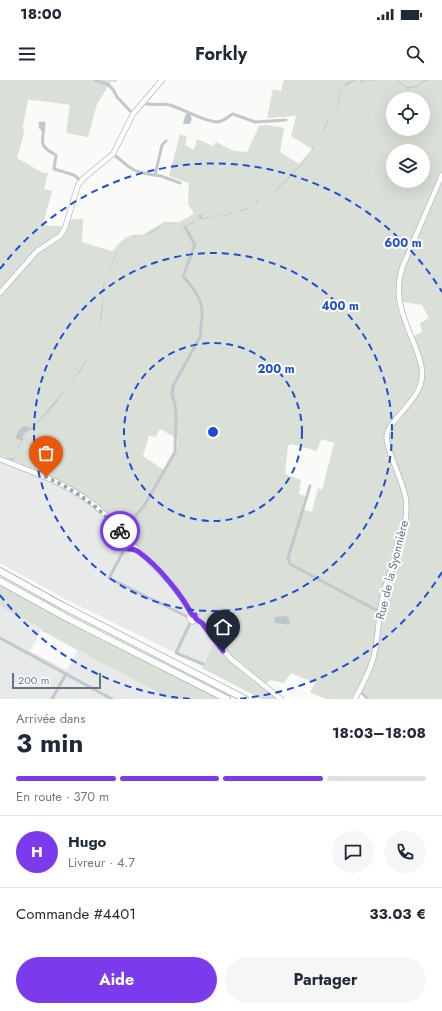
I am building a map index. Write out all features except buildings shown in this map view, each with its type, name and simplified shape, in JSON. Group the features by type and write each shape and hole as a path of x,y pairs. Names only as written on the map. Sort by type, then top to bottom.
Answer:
{"highway":[{"path":"0,571 63,606 245,699"},
{"path":"0,581 73,621 227,699"}],"street":[{"path":"95,80 109,84 116,97 133,114"},
{"path":"0,293 37,250 54,240 63,232 77,188 81,181 113,154 133,114 162,80"},
{"path":"143,103 168,104 216,122 222,121 234,114 255,122 286,120"},
{"path":"43,130 43,143 45,148 56,155 54,169 74,175 81,181"},
{"path":"154,175 162,145 166,141"},
{"path":"113,154 136,171 161,176 180,184"},
{"name":"Rue de la Syonnière","path":"355,699 371,666 375,654 380,612 386,583 404,527 406,501 399,472 388,447 387,434 394,421 417,394 422,379 420,361 398,298 398,279 442,175"},
{"path":"121,532 144,506 175,452 176,414 172,395 173,386 201,335 202,308 199,297 183,276 195,245 185,227"},
{"path":"0,459 63,485 87,499 98,508 121,532 127,545 141,554 169,582 187,605 192,618 176,653 203,664"},
{"path":"310,486 288,561 290,564 380,612"},
{"path":"127,545 110,578 202,623 231,659 281,699"},
{"path":"0,638 112,699"},
{"path":"52,699 66,674"},
{"path":"359,690 368,699"}],"shaded area":[{"path":"0,80 118,80 116,82 111,82 97,104 88,137 66,133 70,105 28,100 23,126 24,133 17,158 43,173 48,173 44,189 52,191 43,225 68,227 71,219 83,219 82,242 112,251 129,236 137,234 142,235 164,222 179,222 194,214 188,204 189,183 169,176 180,134 187,137 185,145 194,150 197,139 213,146 216,142 234,151 247,152 259,126 266,125 284,128 280,152 299,164 312,149 291,136 296,116 267,118 273,89 281,91 284,80 442,80 442,699 371,699 358,687 351,699 326,699 310,692 315,683 291,673 284,683 270,680 263,687 277,699 261,699 202,668 213,644 217,640 167,577 111,519 58,481 14,461 15,458 0,456","holes":["396,301 422,305 429,318 420,323 422,332 410,338 398,310","160,429 178,439 177,447 165,471 143,456 149,436 156,437","321,439 334,443 322,490 318,488 312,512 302,509 305,496 299,494 301,480 285,474 288,446 291,444 317,451"]},
{"path":"354,80 355,81 344,87 339,92 339,101 338,105 335,112 338,104 339,91 348,82"},
{"path":"187,113 191,115 191,122 190,124 183,124 185,116"},
{"path":"331,118 325,129 322,133 327,122"},
{"path":"314,150 289,178 275,191 273,195 275,190"},
{"path":"257,205 248,209 235,212 248,208"},
{"path":"199,215 202,215 203,218 199,219"},
{"path":"137,236 125,243 117,253 123,244"},
{"path":"109,269 105,282 104,292 103,286"},
{"path":"104,292 100,333 101,311"},
{"path":"91,354 81,370 68,387"},
{"path":"68,387 32,429 26,432 23,436 23,440 15,453 22,441 15,438 19,430 24,426 32,428"},
{"path":"0,456 58,481 111,519 140,548 191,606 218,640 213,644 202,666 65,599 0,563"},
{"path":"4,457 14,458 14,461"},
{"path":"0,585 95,637 220,699 170,699 42,631 42,629 0,606"},
{"path":"0,606 42,629 30,651 67,670 78,650 170,699 0,699"},
{"path":"285,616 289,618 290,625 275,623 274,620 276,617"}],"waterway":[{"path":"360,80 362,82 366,80"},
{"path":"370,80 377,80"},
{"path":"397,80 407,88 418,86 423,81 428,80"}],"way so far":[{"path":"46,477 87,499 120,531"}],"route":[{"path":"120,531 124,547 136,550 159,571 187,605 192,615 195,615 196,619 202,623 223,651"}]}
